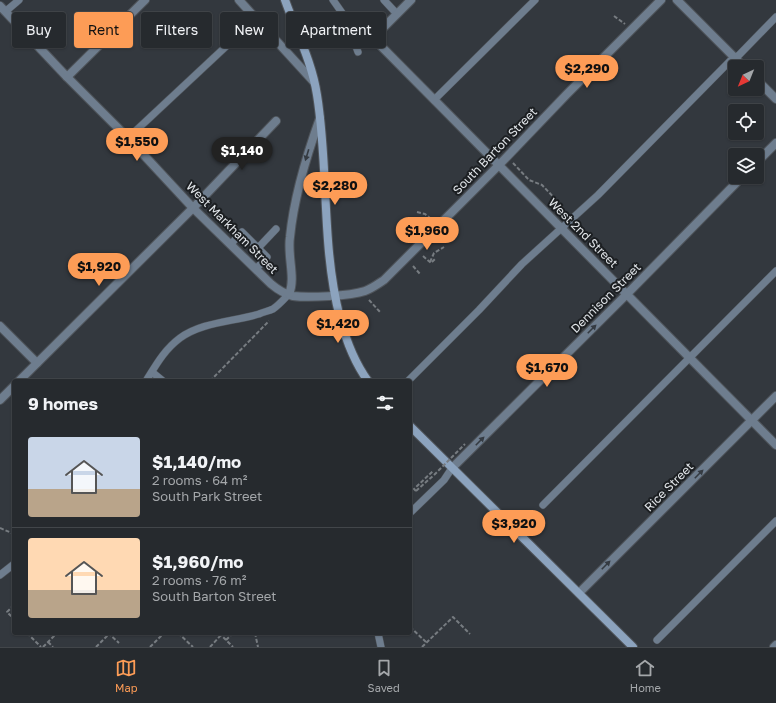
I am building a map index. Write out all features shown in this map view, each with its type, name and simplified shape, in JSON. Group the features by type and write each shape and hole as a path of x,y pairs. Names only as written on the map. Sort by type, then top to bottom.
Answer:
{"main road":[{"path":"285,0 314,82 320,118 327,247 334,295 344,333 359,369 366,379"},
{"path":"412,428 633,647"}],"street":[{"path":"67,77 145,0"},
{"path":"239,0 250,12"},
{"path":"386,25 410,0"},
{"name":"South Barton Street","path":"334,295 356,294 366,291 384,280 661,0"},
{"path":"677,0 735,58"},
{"name":"West Markham Street","path":"3,8 193,208 276,288 289,294 304,296 334,295"},
{"path":"278,42 314,82"},
{"name":"West 2nd Street","path":"383,48 499,165 565,226 627,294 776,445"},
{"path":"764,87 776,99"},
{"path":"289,294 292,287 292,275 289,259 291,226 307,154 320,118"},
{"path":"21,379 193,208 276,120"},
{"path":"764,155 776,143"},
{"name":"Dennison Street","path":"452,468 735,184"},
{"path":"0,326 37,363"},
{"path":"0,400 12,388"},
{"name":"Rice Street","path":"579,593 776,396"}],"lane":[{"path":"3,8 19,0"},
{"path":"334,0 341,12"},
{"path":"384,0 397,14"},
{"path":"434,100 535,0"},
{"path":"410,379 479,310 522,264 598,196 730,61 735,58 776,17"},
{"path":"128,138 224,48"},
{"path":"356,48 358,52"},
{"path":"258,248 276,229"},
{"path":"231,244 242,232 267,257 256,269"},
{"path":"543,505 776,271"},
{"path":"147,379 157,361 165,351 180,338 196,329 208,325 271,310 289,294"},
{"path":"152,372 161,379"},
{"path":"412,511 440,484 452,468"},
{"path":"657,640 776,521"},
{"path":"0,575 12,566"},
{"path":"379,635 382,647"}],"path":[{"path":"513,162 529,180 542,185 561,205 565,226"},
{"path":"417,212 425,214 430,218"},
{"path":"430,262 434,253 444,247"},
{"path":"423,256 430,262"},
{"path":"430,262 431,263 435,259"},
{"path":"413,266 420,274"},
{"path":"369,300 380,312"},
{"path":"212,379 272,318"},
{"path":"433,471 414,489 416,491 465,444"},
{"path":"0,528 12,533"},
{"path":"12,607 7,612 12,617"},
{"path":"422,647 453,617 470,634"},
{"path":"412,629 426,642"},
{"path":"30,635 42,647 55,635"},
{"path":"96,647 107,635"},
{"path":"111,635 119,643"},
{"path":"150,647 162,635"},
{"path":"180,635 192,647"},
{"path":"210,647 221,635 233,647"},
{"path":"226,640 231,635"},
{"path":"255,635 258,647"},
{"path":"48,642 53,647"}]}
